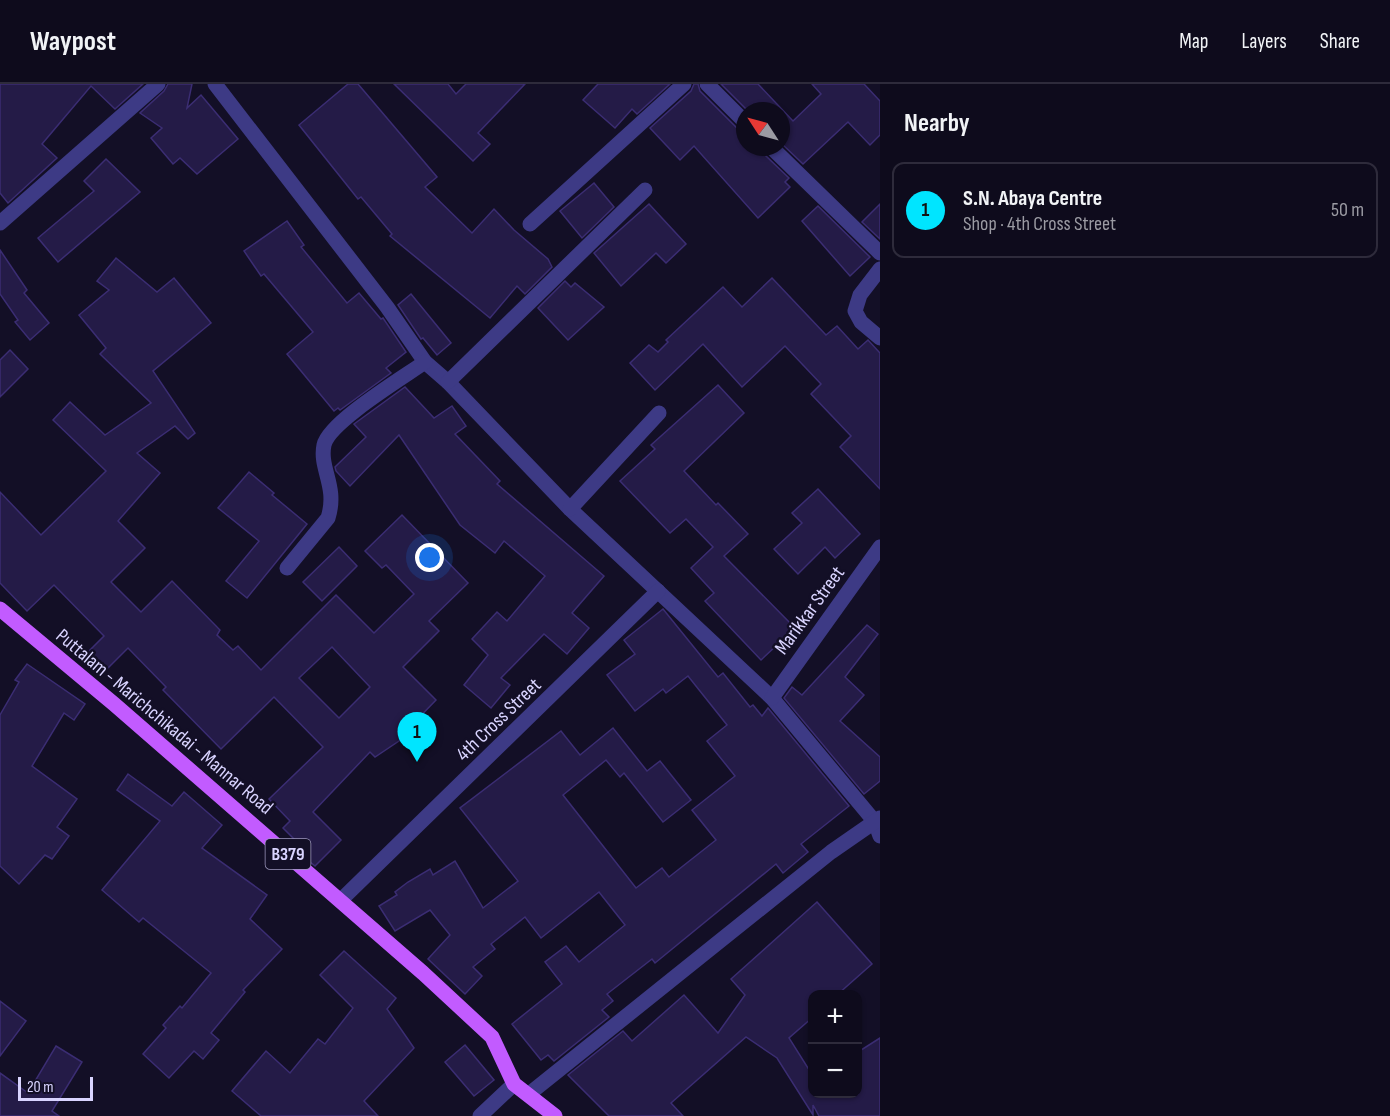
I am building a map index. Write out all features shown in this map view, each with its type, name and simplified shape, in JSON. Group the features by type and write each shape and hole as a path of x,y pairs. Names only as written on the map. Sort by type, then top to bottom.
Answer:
{"main road":[{"name":"Puttalam - Marichchikadai - Mannar Road","path":"0,609 123,711 341,900 492,1037 514,1084"},
{"path":"514,1084 555,1116"}],"street":[{"path":"0,223 158,84"},
{"path":"215,84 387,307 425,362 448,382 570,509 772,698 878,825 831,852 529,1094"},
{"path":"530,224 684,84"},
{"path":"707,84 736,113"},
{"path":"780,156 880,253"},
{"path":"448,382 645,190"},
{"path":"880,269 860,295 855,311 861,322 880,338"},
{"path":"287,568 328,518 333,492 324,445 329,435 354,411 425,362"},
{"path":"570,509 659,413"},
{"name":"Marikkar Street","path":"772,698 880,547"},
{"name":"4th Cross Street","path":"341,900 658,591"},
{"path":"480,1116 514,1084"}],"building":[{"path":"0,84 143,84 115,109 91,86 42,144 57,158 8,203 0,193"},
{"path":"168,84 192,84 187,108 201,95 238,139 197,174 180,158 173,164 151,138 162,128 140,113 164,91"},
{"path":"348,84 358,84 437,177 425,187 472,233 494,209 514,230 548,259 552,267 525,294 517,286 490,318 390,236 392,234 361,197 358,199 299,125"},
{"path":"394,84 448,84 456,94 466,84 525,84 478,133 490,144 473,161"},
{"path":"598,84 670,84 637,114 632,109 615,128 583,100"},
{"path":"694,84 698,84 700,91 736,127 736,156 766,156 789,178 785,182 790,187 758,218 694,146 680,160 650,128 691,91"},
{"path":"721,84 758,84 775,102 739,102"},
{"path":"812,84 864,84 880,101 880,135 870,145 848,122 803,164 790,152 790,118 793,121 821,94"},
{"path":"106,159 140,192 58,262 38,238 94,191 84,181"},
{"path":"594,183 614,207 582,238 560,211"},
{"path":"649,204 686,244 666,263 656,253 621,286 594,253"},
{"path":"880,204 880,239 862,222"},
{"path":"818,206 870,257 850,276 802,221"},
{"path":"287,221 304,245 301,247 347,303 359,293 381,319 383,318 406,352 386,368 391,373 340,410 338,408 334,411 287,354 313,332 264,274 261,276 244,251"},
{"path":"0,250 27,290 24,293 49,323 30,340 15,322 18,320 0,294"},
{"path":"116,258 157,292 174,278 211,323 153,371 195,433 188,439 175,426 137,453 160,473 118,521 145,548 111,582 141,612 172,581 220,630 217,635 233,650 238,646 261,670 336,595 374,633 414,594 386,565 382,568 365,551 402,515 468,583 429,621 439,631 403,667 436,700 405,732 408,735 375,757 370,752 313,812 341,840 315,866 291,846 296,841 283,828 290,821 269,799 323,747 274,697 221,749 163,690 166,687 128,648 106,670 88,652 104,636 54,585 27,611 0,583 0,492 41,535 106,471 53,420 70,402 105,435 151,403 100,354 106,348 79,315 109,290 97,281","holes":["332,647 370,687 339,718 299,678"]},
{"path":"772,278 826,335 837,326 858,349 868,340 880,353 880,489 840,447 851,436 811,394 821,384 785,346 742,387 703,344 655,390 630,363 649,345 658,352 668,342 666,340 723,287 742,307"},
{"path":"565,281 571,287 575,283 604,307 568,340 538,308"},
{"path":"411,294 451,343 437,355 423,338 421,339 398,305"},
{"path":"10,350 28,369 0,397 0,360"},
{"path":"718,385 744,413 684,471 748,534 724,556 795,628 761,660 705,601 714,593 691,568 713,547 686,519 670,533 620,481 655,449 651,445"},
{"path":"405,387 434,418 452,406 466,426 455,434 500,481 497,484 604,576 572,613 589,628 567,654 544,634 501,678 510,685 491,708 464,685 488,655 472,639 497,612 507,621 545,576 504,541 495,553 460,525 399,435 350,486 336,471 335,467 366,437 354,424"},
{"path":"249,472 307,524 247,598 226,581 259,541 218,508"},
{"path":"818,489 860,534 835,558 825,547 798,574 774,549 802,523 792,513"},
{"path":"339,547 357,566 322,601 303,582"},
{"path":"663,609 718,677 723,673 750,707 753,705 762,716 768,708 849,806 801,844 808,852 783,873 776,864 655,963 652,959 607,994 613,1001 602,1010 609,1017 554,1061 548,1055 541,1060 512,1024 562,984 545,962 566,946 579,962 625,925 599,892 541,938 525,917 491,944 495,949 473,967 482,976 465,994 428,959 450,935 430,910 395,931 379,906 397,895 395,892 408,882 430,869 433,875 455,861 483,908 518,881 460,808 561,731 580,755 613,728 647,771 660,761 691,800 663,822 624,773 620,777 606,760 563,795 636,888 662,868 669,877 716,840 692,810 735,776 707,741 727,725 688,676 666,693 663,689 635,711 607,675 635,654 624,640"},
{"path":"867,625 878,634 845,677 864,695 840,721 880,757 880,781 864,794 784,698 792,687 802,695"},
{"path":"27,664 85,704 74,720 64,713 32,766 77,799 57,827 69,836 52,859 45,855 19,884 0,866 0,715 19,682 15,680"},
{"path":"128,774 172,806 184,792 222,825 202,848 267,895 250,919 282,949 243,990 245,992 211,1033 219,1040 203,1059 194,1051 169,1078 143,1054 166,1028 163,1025 180,1006 182,1008 211,973 143,918 139,922 102,890 160,821 117,790"},
{"path":"817,902 872,964 843,990 808,990 808,1021 789,1038 808,1068 808,1098 862,1098 862,1049 880,1038 880,1116 819,1116 813,1105 813,1115 777,1058 746,1037 671,1103 683,1116 609,1116 568,1075 623,1031 632,1041 684,995 718,1033 745,995 731,979"},
{"path":"344,951 396,998 387,1009 414,1048 364,1101 378,1116 261,1116 232,1091 266,1051 290,1073 318,1039 325,1044 353,1008 320,975"},
{"path":"0,1001 26,1021 0,1056"},
{"path":"465,1045 494,1080 474,1096 445,1062"},
{"path":"56,1046 82,1062 52,1111 59,1116 0,1116 0,1073 28,1093"}],"place":[{"name":"S.N. Abaya Centre","path":"417,762"}]}
